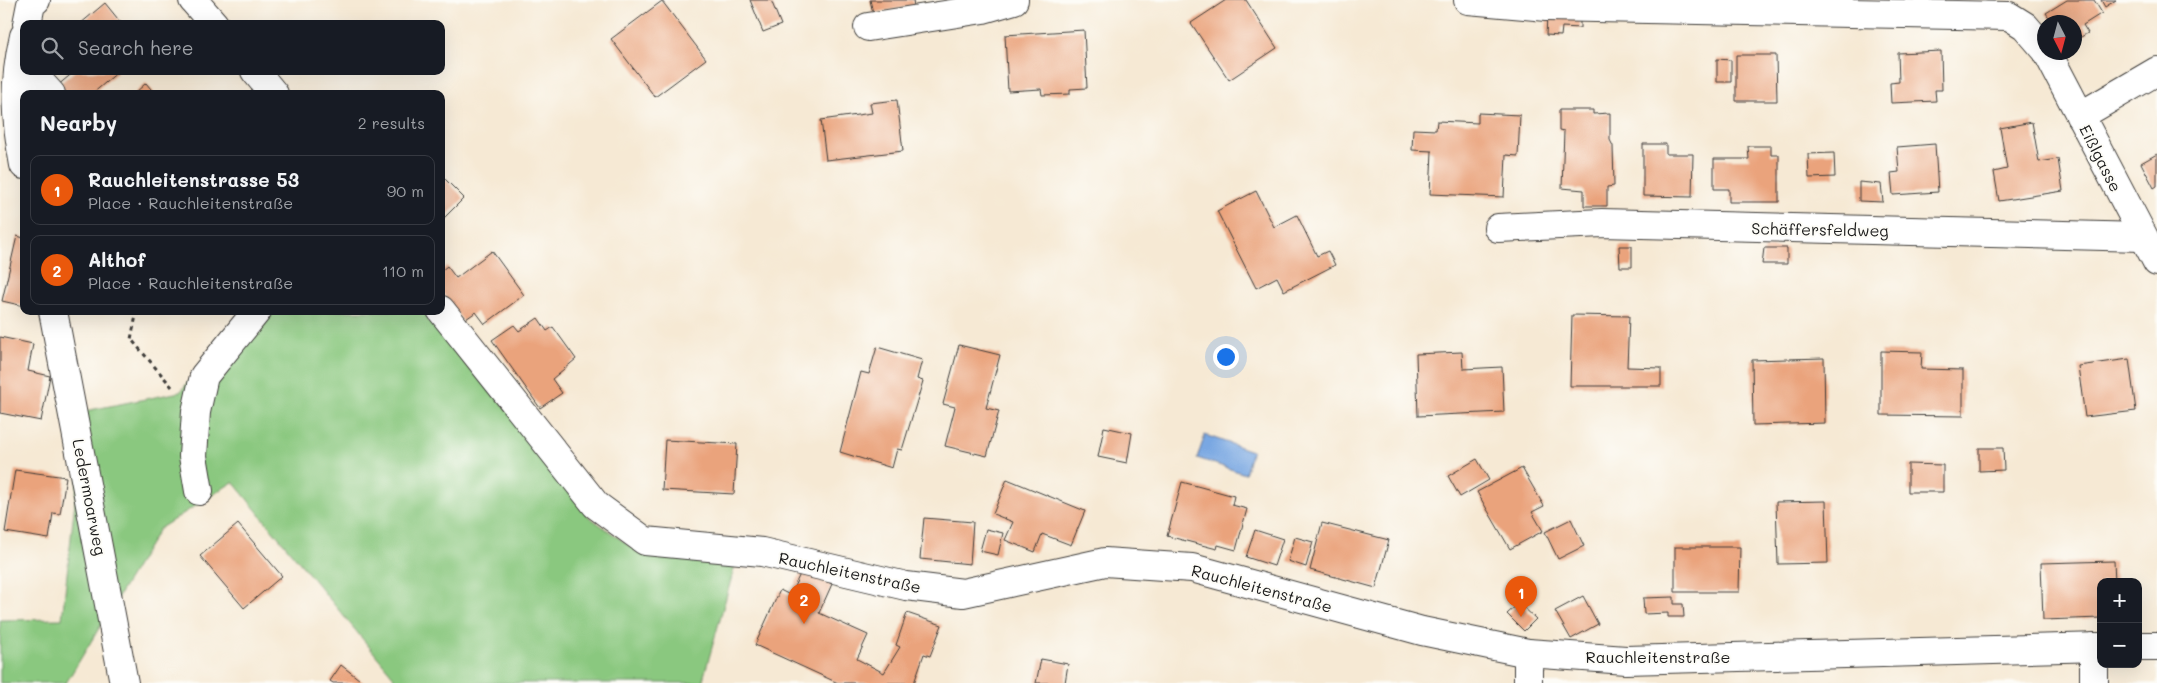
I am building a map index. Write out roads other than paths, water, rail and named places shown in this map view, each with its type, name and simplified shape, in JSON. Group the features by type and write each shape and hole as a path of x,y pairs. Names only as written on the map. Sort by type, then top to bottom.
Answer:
{"street":[{"path":"28,20 31,4 36,0"},
{"path":"193,0 210,20"},
{"path":"868,27 983,9 1014,0"},
{"path":"1468,0 1546,7 1908,7 2009,16 2025,26 2037,40"},
{"name":"Eißlgasse","path":"2051,60 2142,237 2157,262"},
{"path":"2080,116 2157,71"},
{"path":"20,140 15,108 21,75"},
{"path":"37,75 48,90"},
{"path":"258,75 271,90"},
{"name":"Schäffersfeldweg","path":"1498,228 1602,223 2142,237"},
{"name":"Ledermoarweg","path":"54,315 124,683"},
{"path":"199,492 193,456 196,412 204,376 254,315"},
{"name":"Rauchleitenstraße","path":"445,315 596,504 645,541 762,552 906,586 963,594 1105,562 1192,568 1422,631 1528,653 1626,660 2097,647"},
{"path":"2142,646 2157,646"},
{"path":"1528,653 1528,683"},
{"path":"2094,683 2097,656"}],"water":[{"path":"1205,435 1252,451 1245,474 1197,458"}],"place":[{"name":"Rauchleitenstrasse 53","path":"1521,617"},
{"name":"Althof","path":"804,624"}]}
